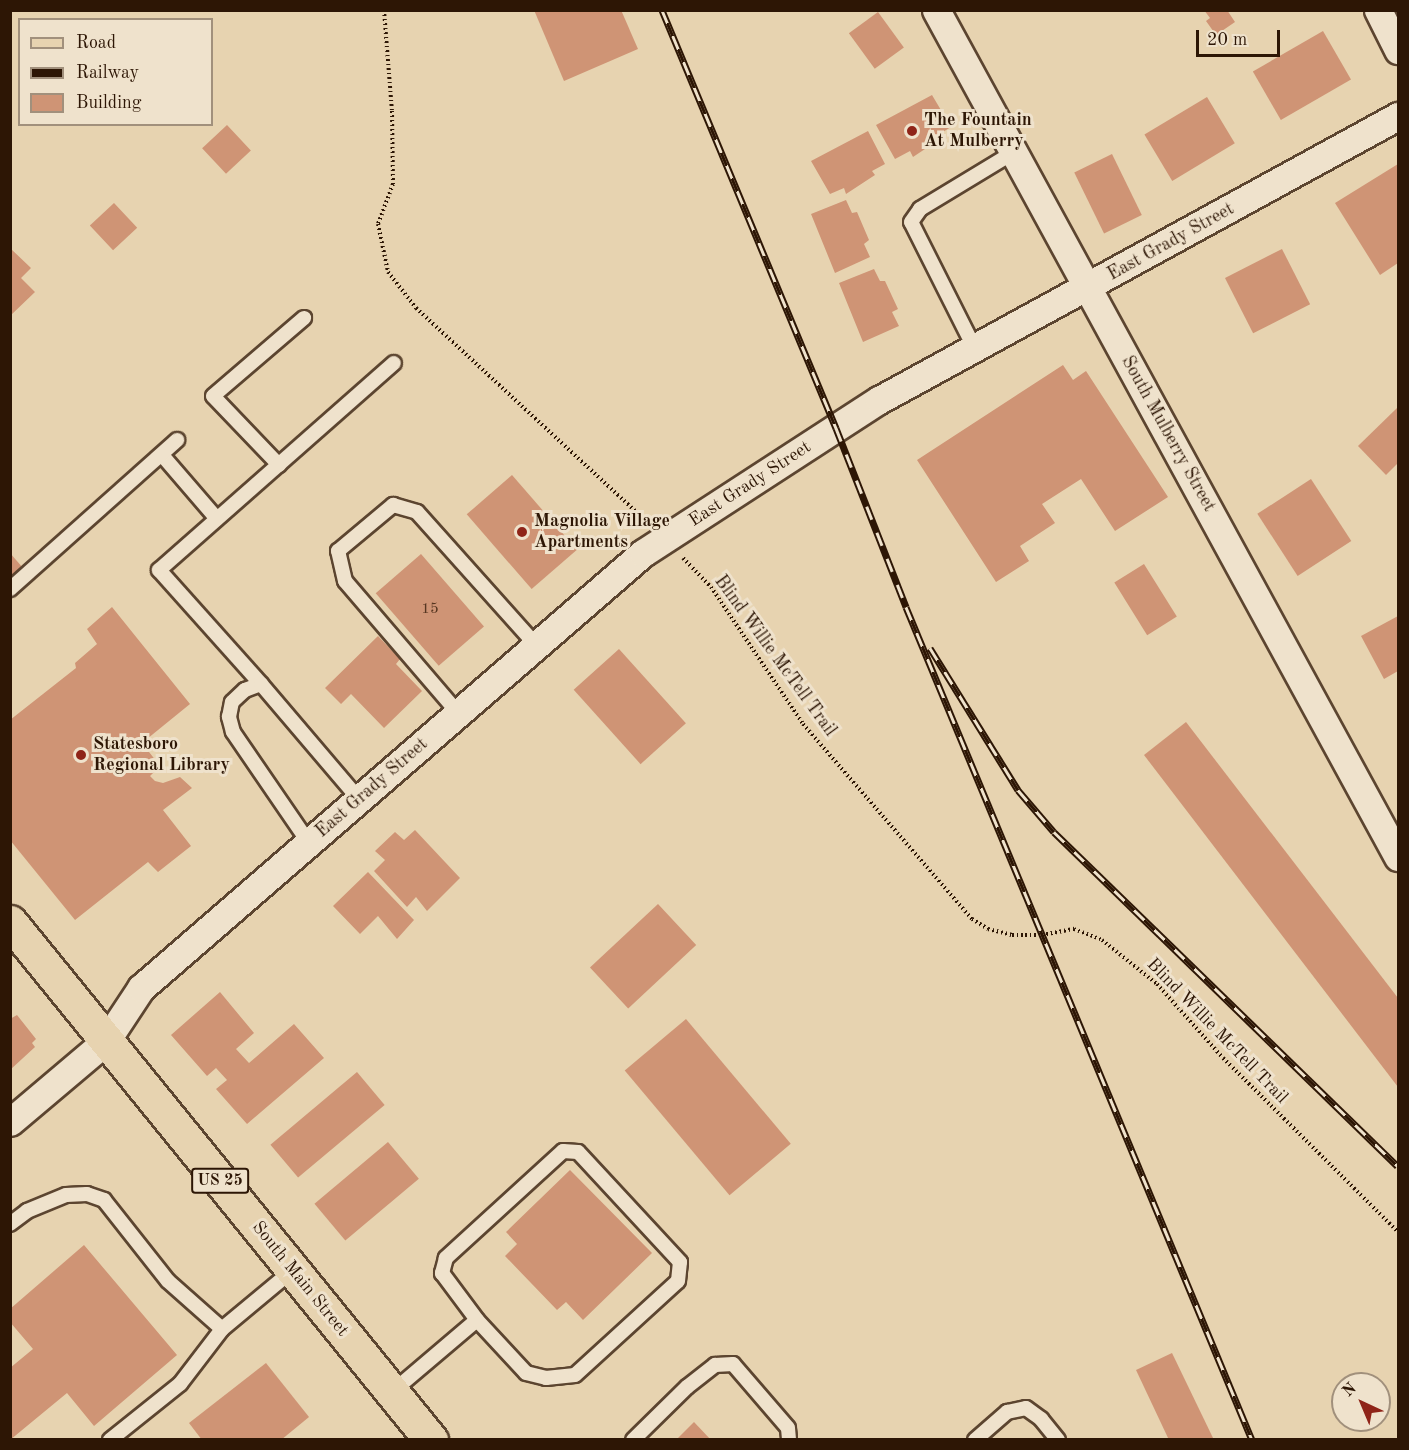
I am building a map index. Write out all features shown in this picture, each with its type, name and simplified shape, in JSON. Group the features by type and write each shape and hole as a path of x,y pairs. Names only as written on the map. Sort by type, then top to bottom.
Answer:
{"main road":[{"name":"South Main Street","path":"10,922 430,1440"}],"street":[{"name":"South Mulberry Street","path":"936,10 1398,857"},
{"path":"1378,10 1398,50"},
{"name":"East Grady Street","path":"10,1122 106,1041 141,988 643,553 879,400 1088,288 1398,116"}],"lane":[{"path":"975,349 912,222 920,209 1014,153"},
{"path":"279,465 213,396 304,318"},
{"path":"359,800 261,684 159,570 394,363"},
{"path":"10,589 177,440"},
{"path":"162,455 217,519"},
{"path":"459,714 345,581 338,551 393,505 417,512 537,646"},
{"path":"261,684 245,690 232,702 229,717 233,732 309,843"},
{"path":"563,1151 578,1152 680,1262 678,1281 575,1375 546,1378 526,1373 477,1320 442,1273 446,1258 563,1151"},
{"path":"10,1224 27,1211 66,1195 87,1194 105,1200 168,1281 222,1329"},
{"path":"110,1440 180,1384 222,1329 293,1270"},
{"path":"392,1392 477,1320"},
{"path":"633,1440 687,1387 716,1365 733,1364 788,1428 789,1440"},
{"path":"975,1440 1006,1412 1026,1408 1041,1419 1058,1440"}],"path":[{"name":"Blind Willie McTell Trail","path":"384,10 392,111 393,184 378,224 388,272 416,308 665,539 711,587 745,641 803,724 972,919 988,928 1012,934 1042,935 1074,929 1102,940 1157,984 1223,1059 1398,1232"}],"building":[{"path":"534,10 621,10 638,49 564,81"},
{"path":"1204,10 1227,10 1235,22 1216,35 1206,21 1210,18"},
{"path":"878,12 904,48 875,69 849,33"},
{"path":"1323,31 1351,79 1281,120 1253,72"},
{"name":"The Fountain At Mulberry","path":"932,95 951,127 938,135 940,139 913,157 910,151 895,159 876,125"},
{"path":"1207,97 1235,143 1172,181 1144,135"},
{"path":"227,125 251,151 226,174 202,148"},
{"name":"The Fountain At Mulberry","path":"868,131 885,164 872,171 875,175 846,194 844,188 830,194 811,161"},
{"path":"1112,154 1142,215 1104,234 1074,172"},
{"path":"1398,164 1398,263 1380,275 1335,203"},
{"path":"846,200 852,213 857,212 869,240 864,244 870,257 835,273 811,214"},
{"path":"114,203 137,228 113,250 90,226"},
{"path":"10,248 31,268 21,278 35,292 10,316"},
{"path":"1282,249 1310,304 1253,333 1225,278"},
{"path":"874,269 880,281 885,281 898,309 892,312 899,326 863,342 839,283"},
{"path":"1063,365 1073,380 1086,371 1168,497 1115,531 1081,479 1042,504 1055,523 1020,546 1029,561 996,582 917,460"},
{"path":"1397,408 1398,463 1386,475 1358,446"},
{"name":"Magnolia Village Apartments","path":"512,475 577,550 532,589 467,514"},
{"path":"1311,479 1351,541 1298,576 1257,514"},
{"path":"10,553 23,568 10,579"},
{"path":"421,554 484,626 439,666 376,593"},
{"path":"1144,564 1177,617 1147,635 1114,583"},
{"name":"Statesboro Regional Library","path":"112,607 190,704 142,743 160,766 150,776 155,781 163,783 180,777 192,788 163,810 191,846 158,872 148,862 75,920 10,840 10,720 76,668 75,663 97,644 87,629"},
{"path":"1398,616 1398,671 1384,679 1361,636"},
{"path":"378,636 400,659 396,664 422,691 384,728 351,694 341,704 325,688"},
{"path":"619,649 686,723 641,764 574,690"},
{"path":"1186,722 1398,998 1398,1087 1144,755"},
{"path":"415,830 460,878 427,911 416,897 407,907 374,871 385,860 375,851 395,832 404,840"},
{"path":"368,872 414,920 397,939 378,916 360,934 333,906"},
{"path":"658,904 696,945 628,1008 590,967"},
{"path":"220,992 254,1033 236,1049 249,1063 294,1024 324,1058 247,1124 216,1089 227,1080 216,1068 207,1076 171,1035"},
{"path":"17,1015 36,1039 32,1043 35,1047 10,1070 10,1019"},
{"path":"686,1019 791,1144 729,1195 625,1070"},
{"path":"357,1072 385,1105 298,1178 270,1145"},
{"path":"388,1142 419,1179 345,1240 314,1204"},
{"path":"570,1170 652,1253 583,1320 566,1302 557,1310 505,1256 517,1244 506,1232"},
{"path":"84,1245 177,1355 94,1426 67,1393 10,1440 10,1368 33,1349 10,1322 10,1309"},
{"path":"1172,1353 1214,1440 1169,1440 1136,1370"},
{"path":"266,1363 309,1417 281,1440 202,1440 189,1423"},
{"path":"694,1422 711,1440 676,1440"}],"railway":[{"path":"662,10 836,428 906,607 1252,1440"},
{"path":"930,648 1018,790 1054,832 1398,1166"}],"place":[{"name":"The Fountain At Mulberry","path":"912,131"},
{"name":"Magnolia Village Apartments","path":"522,532"},
{"name":"Statesboro Regional Library","path":"81,755"}]}
